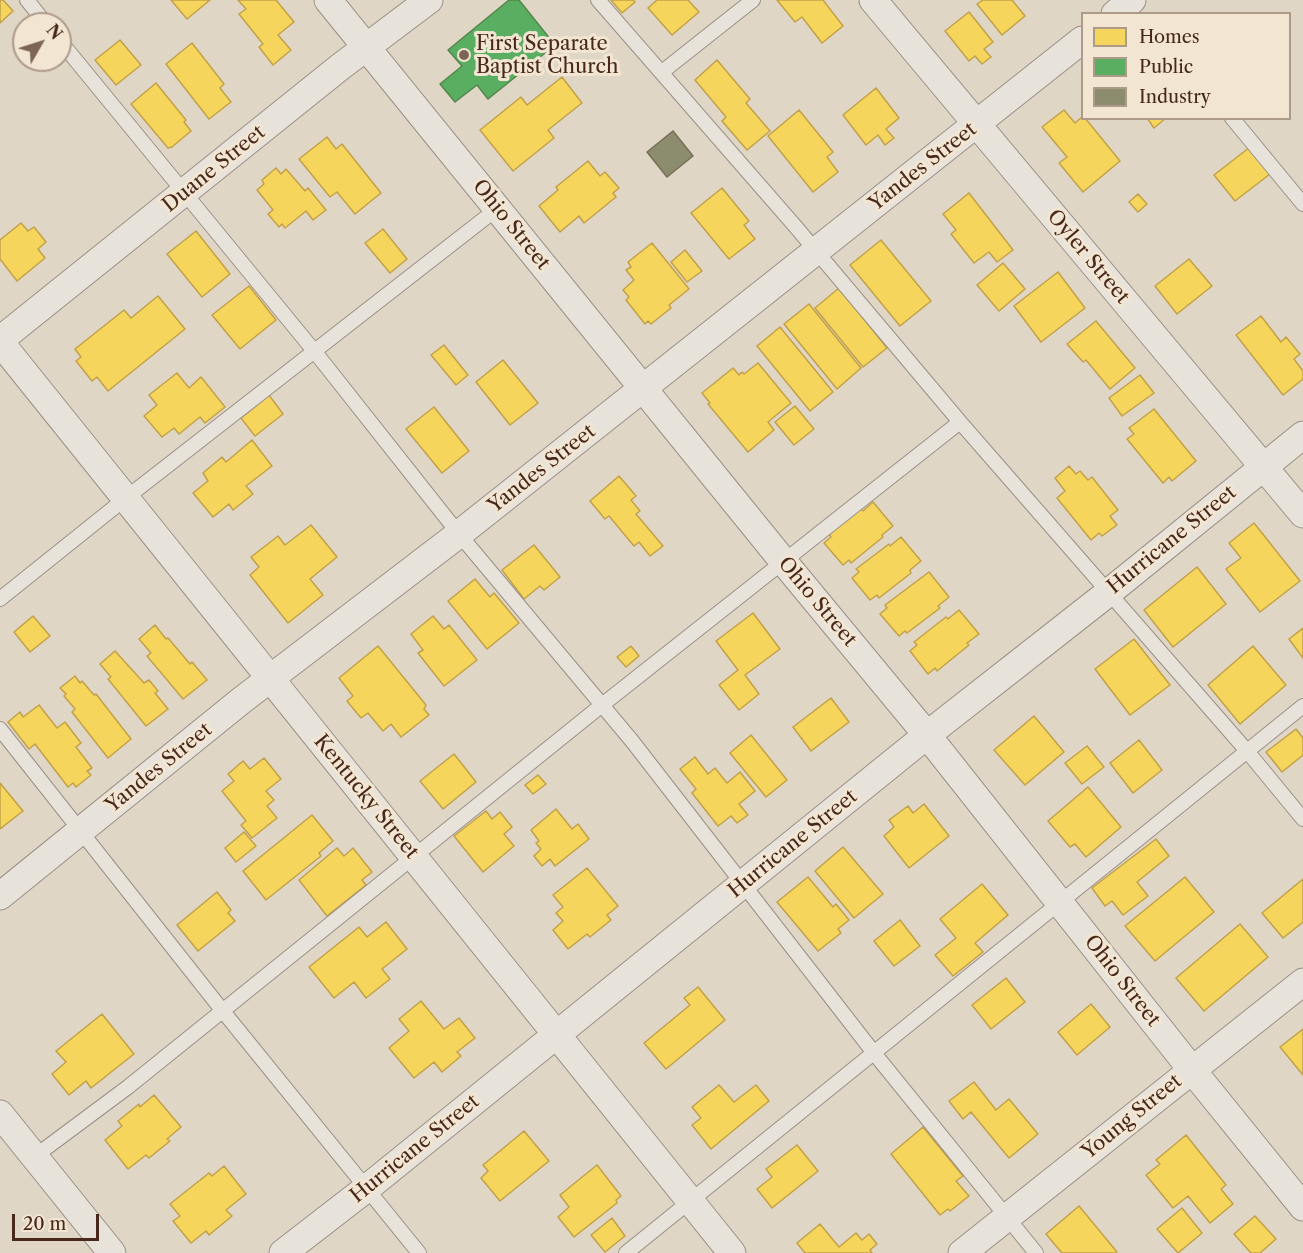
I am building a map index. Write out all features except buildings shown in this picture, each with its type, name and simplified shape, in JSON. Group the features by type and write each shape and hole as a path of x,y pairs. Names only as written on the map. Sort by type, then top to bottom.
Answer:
{"street":[{"name":"Ohio Street","path":"328,0 927,735 1303,1207"},
{"name":"Duane Street","path":"0,341 367,46 429,0"},
{"name":"Oyler Street","path":"873,0 1303,514"},
{"name":"Yandes Street","path":"0,896 270,679 459,534 1081,42"},
{"name":"Kentucky Street","path":"0,341 732,1253"},
{"name":"Hurricane Street","path":"283,1253 368,1188 927,735 1108,593 1303,435"},
{"name":"Young Street","path":"962,1253 1303,982"},
{"path":"0,1114 112,1253"}],"lane":[{"path":"27,0 36,12"},
{"path":"598,0 1303,819"},
{"path":"662,72 753,0"},
{"path":"72,54 315,352 459,534 602,705 874,1053 1036,1253"},
{"path":"1234,120 1303,204"},
{"path":"0,599 498,208"},
{"path":"34,1157 128,1087 602,705 960,422"},
{"path":"626,1253 1303,706"},
{"path":"0,729 222,1010 419,1253"}],"place":[{"name":"First Separate Baptist Church","path":"464,55"}]}
